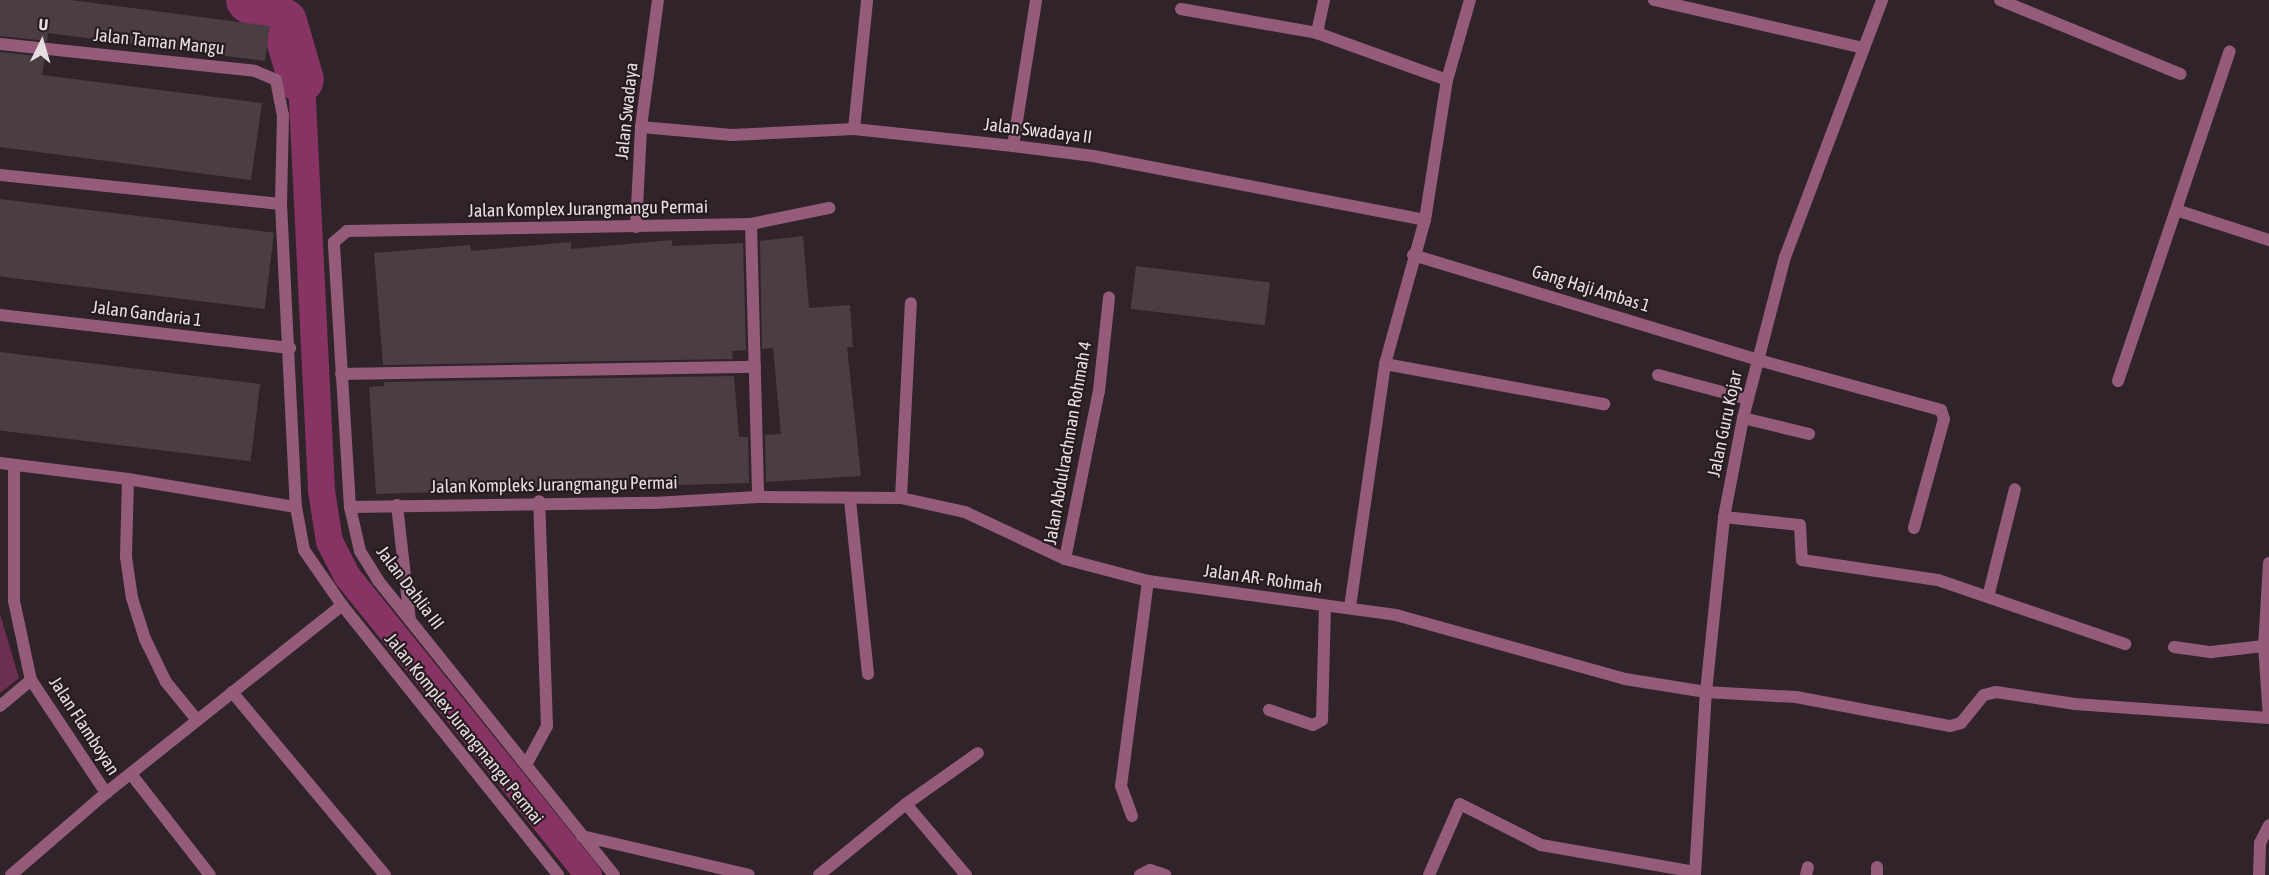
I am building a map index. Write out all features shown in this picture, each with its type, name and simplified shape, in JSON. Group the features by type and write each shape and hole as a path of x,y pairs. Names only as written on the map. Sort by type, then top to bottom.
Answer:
{"street":[{"name":"Jalan Swadaya","path":"636,227 641,127 658,0"},
{"path":"854,129 867,0"},
{"path":"1013,146 1036,0"},
{"path":"1317,33 1324,0"},
{"path":"1350,607 1385,364 1413,255 1425,220 1447,80 1470,0"},
{"path":"1654,0 1864,48"},
{"name":"Jalan Guru Kojar","path":"1695,874 1706,692 1724,517 1743,418 1785,257 1882,0"},
{"path":"2001,0 2180,74"},
{"path":"1181,9 1317,33 1447,80"},
{"name":"Jalan Taman Mangu","path":"0,44 255,71 276,80 283,115"},
{"path":"2118,381 2230,51"},
{"name":"Jalan Komplex Jurangmangu Permai","path":"283,115 281,204 290,348 296,507 304,550 342,605 558,875"},
{"name":"Jalan Swadaya II","path":"641,127 732,135 854,129 1013,146 1093,156 1425,220"},
{"path":"0,175 281,204"},
{"name":"Jalan Komplex Jurangmangu Permai","path":"347,231 751,224 829,208"},
{"path":"2176,210 2269,240"},
{"path":"751,224 758,497"},
{"name":"Jalan Dahlia III","path":"347,231 338,236 334,249 350,507 360,551 410,620 527,763 614,875"},
{"name":"Gang Haji Ambas 1","path":"1413,255 1758,360 1941,410 1944,419 1914,528"},
{"name":"Jalan Abdulrachman Rohmah 4","path":"1065,559 1099,391 1109,298"},
{"path":"901,498 911,303"},
{"name":"Jalan Gandaria 1","path":"0,315 290,348"},
{"path":"1385,364 1604,404"},
{"path":"341,374 755,367"},
{"path":"1658,375 1748,399"},
{"path":"1743,418 1809,434"},
{"path":"0,464 128,479 296,507"},
{"name":"Jalan Flamboyan","path":"14,465 14,601 31,680 106,793"},
{"path":"128,479 126,557 132,598 145,639 166,682 197,720"},
{"path":"1988,597 2015,489"},
{"name":"Jalan AR- Rohmah","path":"758,497 850,500 901,498 965,512 1065,559 1148,581 1396,615 1625,679 1706,692 1796,697 1950,726 1961,723 1984,695 1996,692 2075,704 2269,718"},
{"name":"Jalan Kompleks Jurangmangu Permai","path":"350,507 539,501 654,503 758,497"},
{"path":"850,500 868,674"},
{"path":"527,763 547,726 539,501"},
{"path":"397,505 410,620"},
{"path":"1724,517 1800,525 1802,560 1938,580 2125,644"},
{"path":"2269,563 2264,646 2269,718"},
{"path":"1132,816 1124,801 1121,786 1148,581"},
{"path":"0,599 14,601"},
{"path":"17,873 106,793 342,605"},
{"path":"1269,710 1313,725 1322,720 1325,606"},
{"path":"2174,647 2211,652 2264,646"},
{"path":"0,706 31,680"},
{"path":"232,692 386,875"},
{"path":"819,875 906,804 978,753"},
{"path":"131,774 210,875"},
{"path":"906,804 966,875"},
{"path":"1429,875 1460,804 1541,845 1695,874"},
{"path":"2259,875 2260,843 2269,825"},
{"path":"582,836 749,875"},
{"path":"1145,872 1165,875"}],"shaded area":[{"path":"0,614 19,678 0,693"}],"building":[{"path":"0,0 71,0 270,26 265,61 48,33 47,41 0,36"},
{"path":"0,52 45,57 42,75 262,103 251,180 0,147"},
{"path":"0,199 274,233 265,309 0,277"},
{"path":"803,236 809,308 850,305 853,347 847,347 861,476 766,482 765,435 781,434 773,348 762,349 760,241"},
{"path":"672,240 672,246 743,243 746,350 732,351 733,359 383,365 374,253 470,245 471,251 571,242 571,249"},
{"path":"1136,266 1270,282 1265,325 1131,309"},
{"path":"0,352 260,384 251,461 0,431"},
{"path":"734,376 739,437 748,437 749,483 376,494 369,387 384,386 384,382"}],"waterway":[{"path":"249,0 284,22 301,80"},
{"path":"301,80 321,490 329,541 347,576 588,875"}]}
